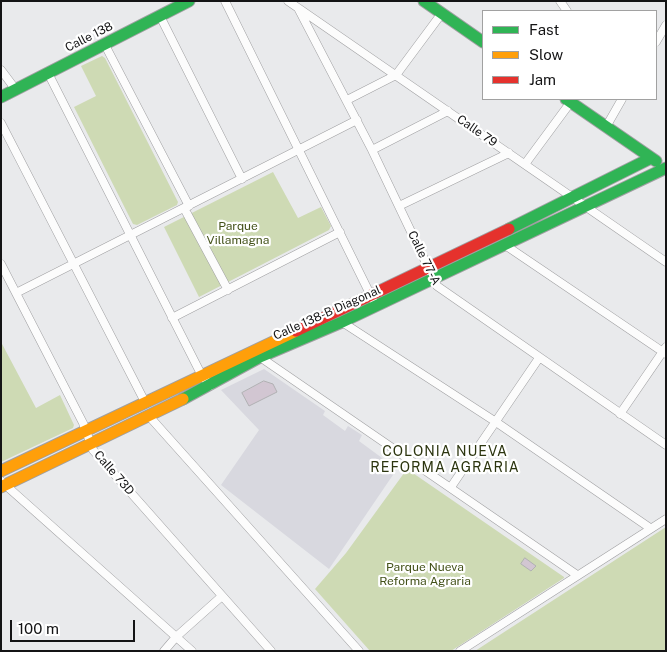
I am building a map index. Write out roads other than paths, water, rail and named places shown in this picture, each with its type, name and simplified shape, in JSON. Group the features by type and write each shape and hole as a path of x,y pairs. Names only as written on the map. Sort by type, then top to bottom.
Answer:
{"street":[{"name":"Calle 138","path":"1,97 190,1"},
{"path":"225,1 376,306"},
{"name":"Calle 79","path":"288,1 666,262"},
{"path":"424,1 482,41"},
{"name":"Calle 77-A","path":"298,8 372,150 430,274 443,292 666,445"},
{"path":"347,100 396,75 442,13"},
{"path":"160,16 242,179"},
{"path":"657,40 666,25"},
{"path":"105,45 228,290"},
{"path":"1,70 16,90"},
{"path":"48,73 172,318 201,374 210,386"},
{"path":"525,164 570,100 666,168"},
{"path":"606,126 621,100"},
{"path":"372,150 448,110"},
{"path":"16,293 357,120"},
{"path":"1,122 145,402"},
{"path":"399,206 509,153"},
{"name":"Calle 138-B Diagonal","path":"3,484 210,386 260,357 376,306 430,274 572,198 652,158"},
{"name":"Calle 138-B Diagonal","path":"1,471 201,374 371,295 505,245 666,168"},
{"path":"172,318 340,232"},
{"path":"505,245 665,351 620,414"},
{"name":"Calle 73D","path":"1,264 4,274 16,293 86,430 93,450 271,651"},
{"path":"342,322 496,422 650,528"},
{"path":"260,357 577,575"},
{"path":"451,487 540,358"},
{"path":"148,415 359,651"},
{"path":"3,484 192,651"},
{"path":"460,651 666,519"},
{"path":"164,651 176,637 222,596"}],"district":[{"name":"COLONIA NUEVA REFORMA AGRARIA","path":"445,460"}],"park label":[{"name":"Parque Villamagna","path":"238,233"},
{"name":"Parque Nueva Reforma Agraria","path":"425,574"}]}
